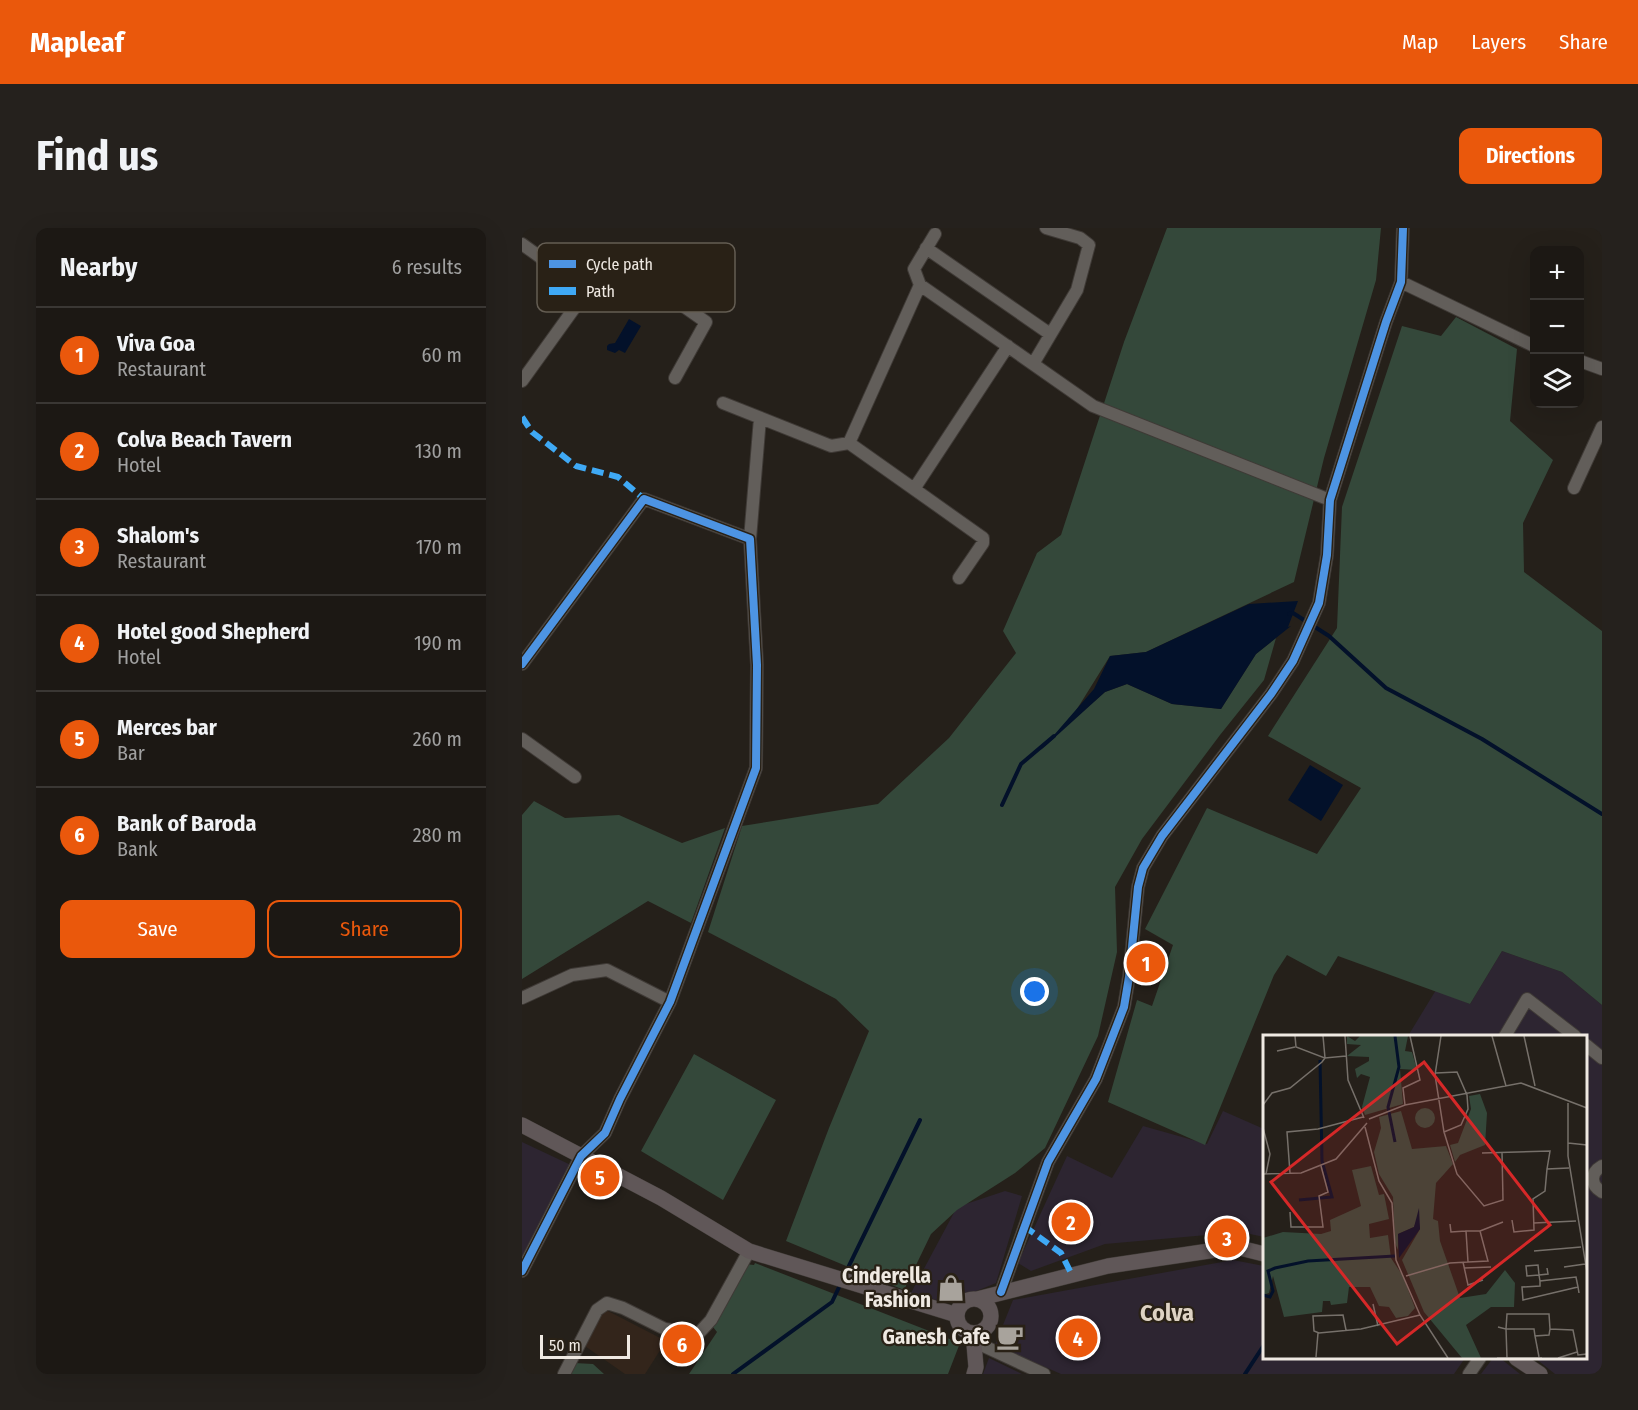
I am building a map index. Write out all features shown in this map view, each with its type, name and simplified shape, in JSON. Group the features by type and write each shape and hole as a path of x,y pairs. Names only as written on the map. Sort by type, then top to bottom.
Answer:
{"main road":[{"path":"522,1125 661,1198 749,1251 957,1315"},
{"path":"974,1374 976,1367 974,1338 959,1325 957,1315 961,1304 966,1301 1108,1266 1236,1247 1263,1254"},
{"path":"974,1338 987,1327 1001,1292"},
{"path":"977,1299 986,1305 991,1313"},
{"path":"1518,1359 1540,1374"}],"street":[{"path":"1033,364 1077,290 1089,245 1080,238 1046,228"},
{"path":"1001,1292 1048,1162 1096,1079 1124,1007 1138,887 1143,868 1162,837 1271,694 1293,661 1319,603 1327,555 1330,500 1386,322 1401,282 1403,228"},
{"path":"935,234 914,269 920,285 1093,406 1330,500"},
{"path":"522,244 537,255"},
{"path":"926,248 1050,334"},
{"path":"1401,282 1530,344"},
{"path":"849,443 920,285"},
{"path":"522,381 572,312"},
{"path":"675,378 706,322 692,312"},
{"path":"914,489 1008,346"},
{"path":"1584,362 1602,369"},
{"path":"723,404 831,446 849,443 983,538 983,543 958,578"},
{"path":"522,1271 581,1156 605,1133 670,1002 756,768 756,665 750,539 760,418"},
{"path":"1574,488 1602,428"},
{"path":"522,664 644,499 750,539"},
{"path":"522,739 575,777"},
{"path":"522,998 572,975 607,970 670,1002"},
{"path":"1506,1035 1527,999 1574,1035"},
{"path":"1587,1046 1602,1058"},
{"path":"1602,1166 1595,1171 1593,1180 1597,1189 1602,1192"},
{"path":"564,1374 597,1310 607,1303 623,1308 665,1329 698,1334 711,1320 749,1251"},
{"path":"974,1338 1044,1374"},
{"path":"1469,1374 1479,1359"}],"shaded area":[{"path":"1502,951 1562,972 1602,1005 1602,1374 1555,1374 1536,1359 1587,1359 1587,1035 1409,1035 1436,990 1470,1004"},
{"path":"1223,1111 1263,1129 1263,1237 1241,1232 1105,1244 1031,1271 1018,1263 1067,1156 1112,1178 1143,1126 1207,1144"},
{"path":"522,1142 573,1166 522,1261"},
{"path":"1005,1191 1022,1196 996,1283 947,1303 911,1293 957,1207"},
{"path":"1233,1260 1263,1266 1263,1359 1464,1359 1454,1374 1061,1374 995,1345 1013,1300"},
{"path":"606,1310 666,1341 645,1374 625,1374 582,1344 598,1317"},
{"path":"989,1358 1022,1374 983,1374"},
{"path":"1492,1359 1501,1359 1520,1374 1481,1374"}],"green space":[{"path":"1167,228 1381,228 1376,280 1324,458 1294,582 1146,652 1110,656 1067,725 1105,692 1127,684 1172,704 1221,709 1256,654 1276,638 1264,680 1142,839 1115,887 1117,952 1098,1036 1045,1148 1015,1173 957,1210 931,1234 904,1290 786,1241 869,1031 836,999 708,932 742,826 878,804 949,738 1016,653 1003,631 1037,553 1061,535 1124,342"},
{"path":"1456,317 1517,349 1510,421 1553,460 1523,523 1524,572 1602,631 1602,1005 1562,972 1502,951 1470,1004 1338,956 1326,976 1287,955 1274,975 1205,1145 1108,1102 1137,1000 1152,1006 1173,945 1145,929 1207,808 1317,854 1361,788 1268,736 1337,628 1342,507 1402,326 1441,336"},
{"path":"534,801 565,818 619,815 682,843 725,828 691,923 648,901 522,979 522,815"},
{"path":"694,1054 776,1100 723,1200 641,1151"},
{"path":"755,1263 960,1343 948,1374 689,1374 717,1332 713,1327 745,1264 754,1265"},
{"path":"574,1363 593,1364 604,1374 570,1374"}],"water":[{"path":"629,319 641,326 625,353 619,350 615,353 607,350 609,344 615,343"},
{"path":"1298,601 1288,627 1291,626 1256,654 1221,709 1172,704 1127,684 1105,692 1041,750 1094,689 1110,656 1146,652 1249,604"},
{"path":"1310,765 1343,785 1321,821 1288,800"}],"waterway":[{"path":"1289,614 1293,613 1329,636 1386,688 1482,739 1602,814"},
{"path":"1002,805 1021,764 1054,736"},
{"path":"844,1276 920,1120"},
{"path":"733,1374 832,1302 841,1283"},
{"path":"1245,1374 1263,1347"}],"marked path":[{"path":"522,417 532,432 576,466 618,477 644,499"},
{"path":"1024,1226 1061,1253 1072,1275"}],"cycle path":[{"path":"1001,1292 1048,1162 1096,1079 1124,1007 1138,887 1143,868 1162,836 1271,694 1293,661 1319,603 1327,555 1330,500 1386,322 1401,282 1403,228"},
{"path":"522,664 644,499 750,539 757,665 756,768 670,1002 605,1133 581,1156 522,1271"}],"place":[{"name":"Viva Goa","path":"1146,963"},
{"name":"Merces bar","path":"600,1177"},
{"name":"Colva Beach Tavern","path":"1071,1222"},
{"name":"Shalom's","path":"1227,1238"},
{"name":"Cinderella Fashion","path":"951,1288"},
{"name":"Ganesh Cafe","path":"1010,1337"},
{"name":"Hotel good Shepherd","path":"1078,1338"},
{"name":"Bank of Baroda","path":"682,1344"}],"district":[{"name":"Colva","path":"1167,1313"}]}
